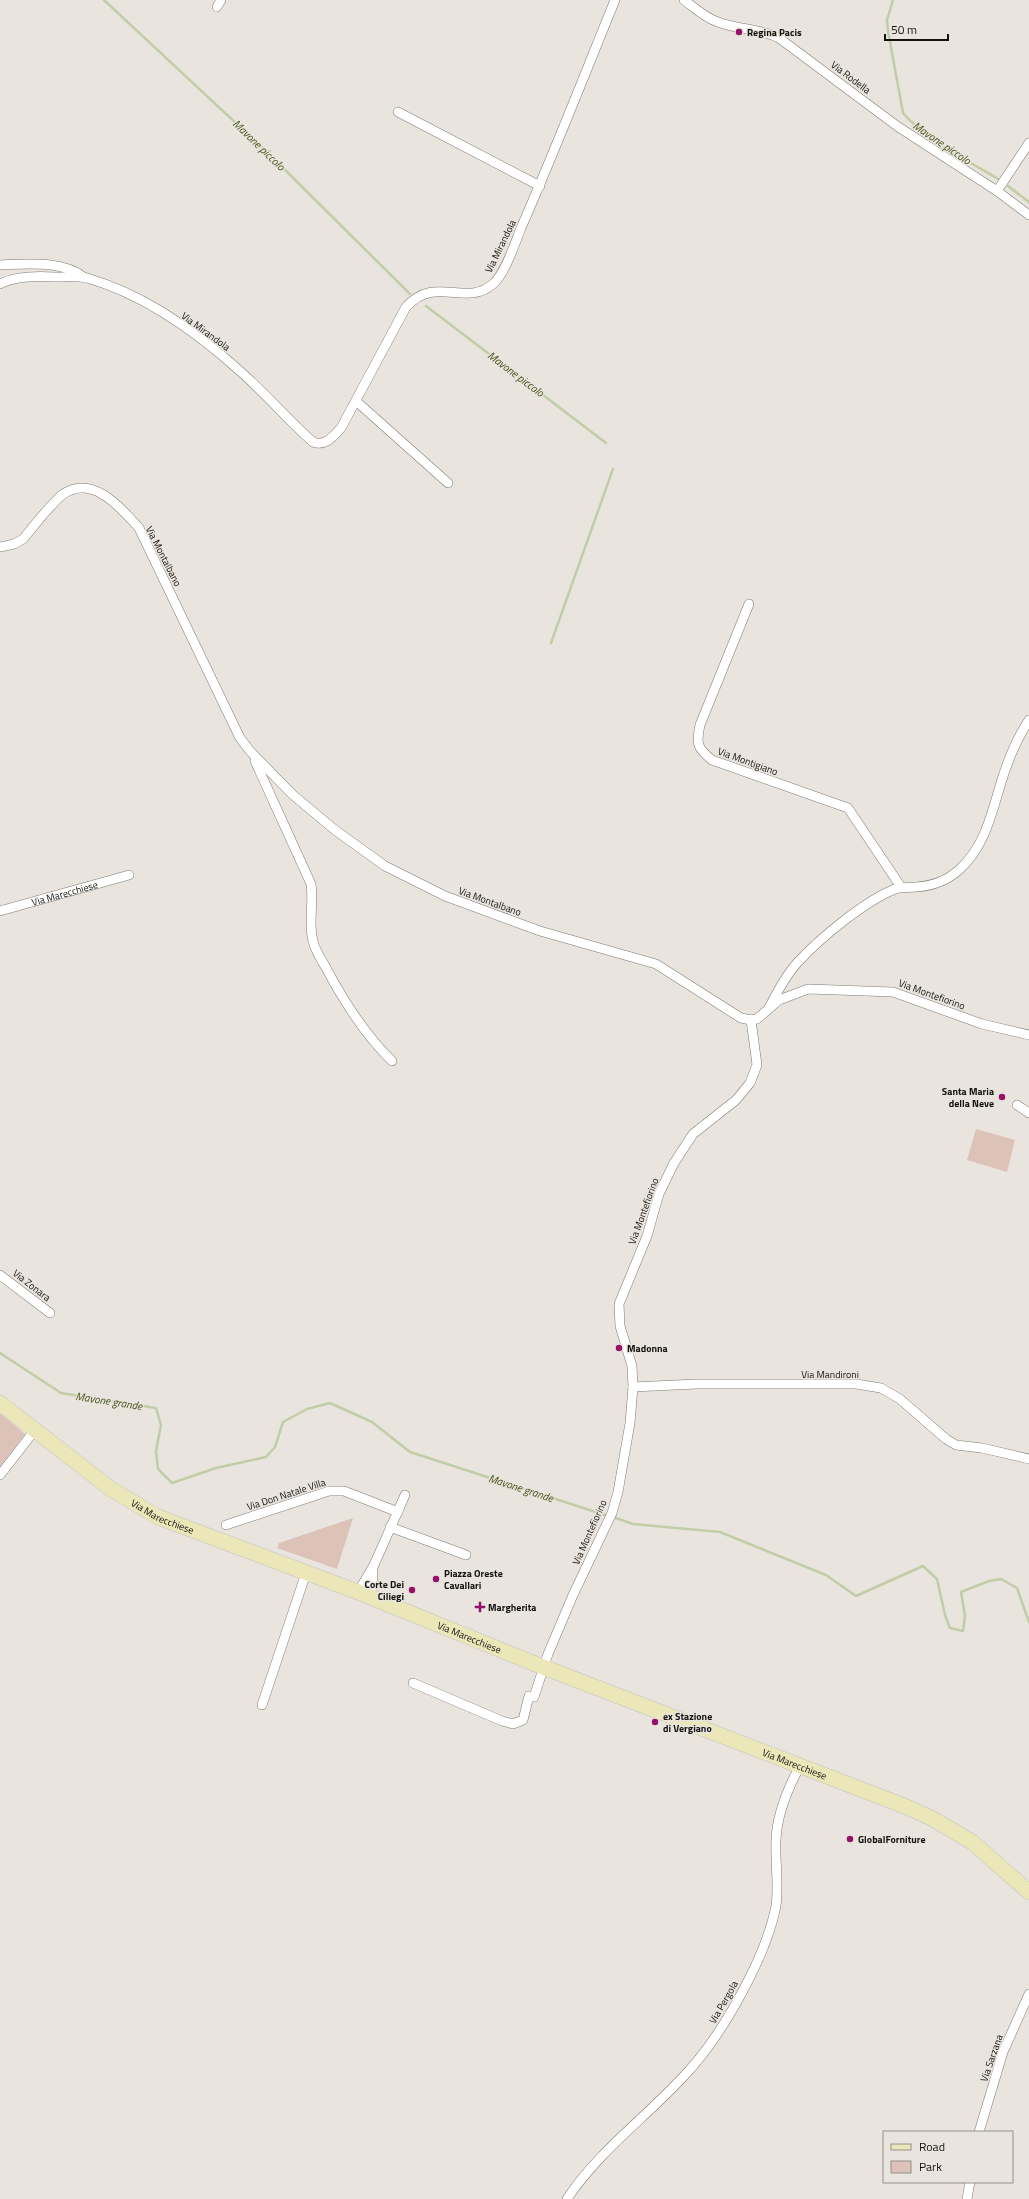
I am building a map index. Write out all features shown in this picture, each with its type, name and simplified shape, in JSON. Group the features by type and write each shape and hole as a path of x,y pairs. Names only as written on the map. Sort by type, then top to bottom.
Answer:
{"main road":[{"name":"Via Marecchiese","path":"0,1402 111,1489 158,1517 363,1594 543,1667 933,1819 972,1842 1029,1892"}],"street":[{"name":"Via Mirandola","path":"0,284 6,281 42,276 85,278 118,289 158,311 198,337 242,372 313,442 319,444 325,443 341,428 406,307 415,297 428,291 467,294 479,292 493,284 503,269 540,186 615,0"},
{"name":"Via Rodella","path":"684,0 701,14 719,23 768,32 779,38 897,126 997,191 1029,215"},
{"path":"398,112 540,186"},
{"path":"997,191 1029,143"},
{"path":"0,265 54,266 78,272 85,278"},
{"path":"356,401 448,483"},
{"name":"Via Montalbano","path":"0,546 14,544 23,539 62,496 72,490 84,488 96,491 117,503 138,528 240,738 250,751 293,794 335,830 385,866 414,882 445,896 540,931 656,964 741,1018 751,1020"},
{"name":"Via Montigiano","path":"749,604 700,725 697,740 701,751 712,760 848,808 876,847 901,888"},
{"path":"769,1008 782,983 798,962 817,943 879,896 901,888 932,886 946,880 960,869 973,854 986,831 1000,786 1018,737 1029,720"},
{"name":"Via Montalbano","path":"250,751 264,778 311,884 313,899 311,930 315,947 334,984 352,1013 369,1036 392,1061"},
{"name":"Via Marecchiese","path":"0,911 129,875"},
{"name":"Via Montefiorino","path":"543,1667 573,1595 602,1531 612,1513 624,1465 633,1387 632,1366 620,1326 619,1304 646,1236 659,1194 674,1163 693,1134 736,1100 750,1082 757,1065 751,1020 757,1018 779,1000 808,989 892,992 982,1024 1029,1035"},
{"path":"1017,1105 1029,1113"},
{"name":"Via Zonara","path":"0,1275 50,1313"},
{"name":"Via Mandironi","path":"633,1387 696,1384 856,1384 881,1388 900,1399 946,1439 956,1445 982,1448 1029,1459"},
{"path":"0,1475 35,1430"},
{"name":"Via Don Natale Villa","path":"226,1525 329,1491 344,1491 398,1512"},
{"path":"363,1594 374,1564 405,1495"},
{"path":"390,1527 466,1555"},
{"path":"262,1705 306,1573"},
{"path":"413,1683 514,1724 523,1720 529,1696 534,1697 543,1667"},
{"name":"Via Pergola","path":"567,2199 576,2185 642,2116 683,2077 712,2043 750,1977 767,1940 776,1906 776,1841 778,1820 800,1766"},
{"name":"Via Sarzana","path":"979,2131 1003,2052 1029,1994"},
{"path":"967,2199 970,2183"}],"green space":[{"path":"976,1129 1015,1140 1007,1172 967,1160"},
{"path":"0,1413 25,1434 0,1466"},
{"path":"353,1518 337,1569 277,1548 279,1543"}],"waterway":[{"name":"Mavone piccolo","path":"104,0 269,154 410,294"},
{"name":"Mavone piccolo","path":"893,0 887,20 903,113 912,123 935,141 1000,180"},
{"name":"Mavone piccolo","path":"1008,186 1029,202"},
{"name":"Mavone piccolo","path":"426,306 606,443"},
{"name":"Mavone piccolo","path":"551,643 613,469"},
{"name":"Mavone grande","path":"0,1353 61,1393 156,1408 161,1425 156,1451 158,1469 172,1483 216,1468 266,1457 275,1447 283,1422 307,1409 330,1403 372,1422 410,1452 608,1516"},
{"name":"Mavone grande","path":"613,1517 633,1524 720,1532 826,1575 856,1596 923,1566 937,1579 945,1615 950,1628 963,1631 965,1616 961,1592 989,1581 1001,1579 1017,1588 1029,1622"}],"place":[{"name":"Regina Pacis","path":"739,32"},
{"name":"Santa Maria della Neve","path":"1002,1097"},
{"name":"Madonna","path":"619,1348"},
{"name":"Piazza Oreste Cavallari","path":"436,1579"},
{"name":"Corte Dei Ciliegi","path":"412,1590"},
{"name":"Margherita","path":"480,1607"},
{"name":"ex Stazione di Vergiano","path":"655,1722"},
{"name":"GlobalForniture","path":"850,1839"}]}
